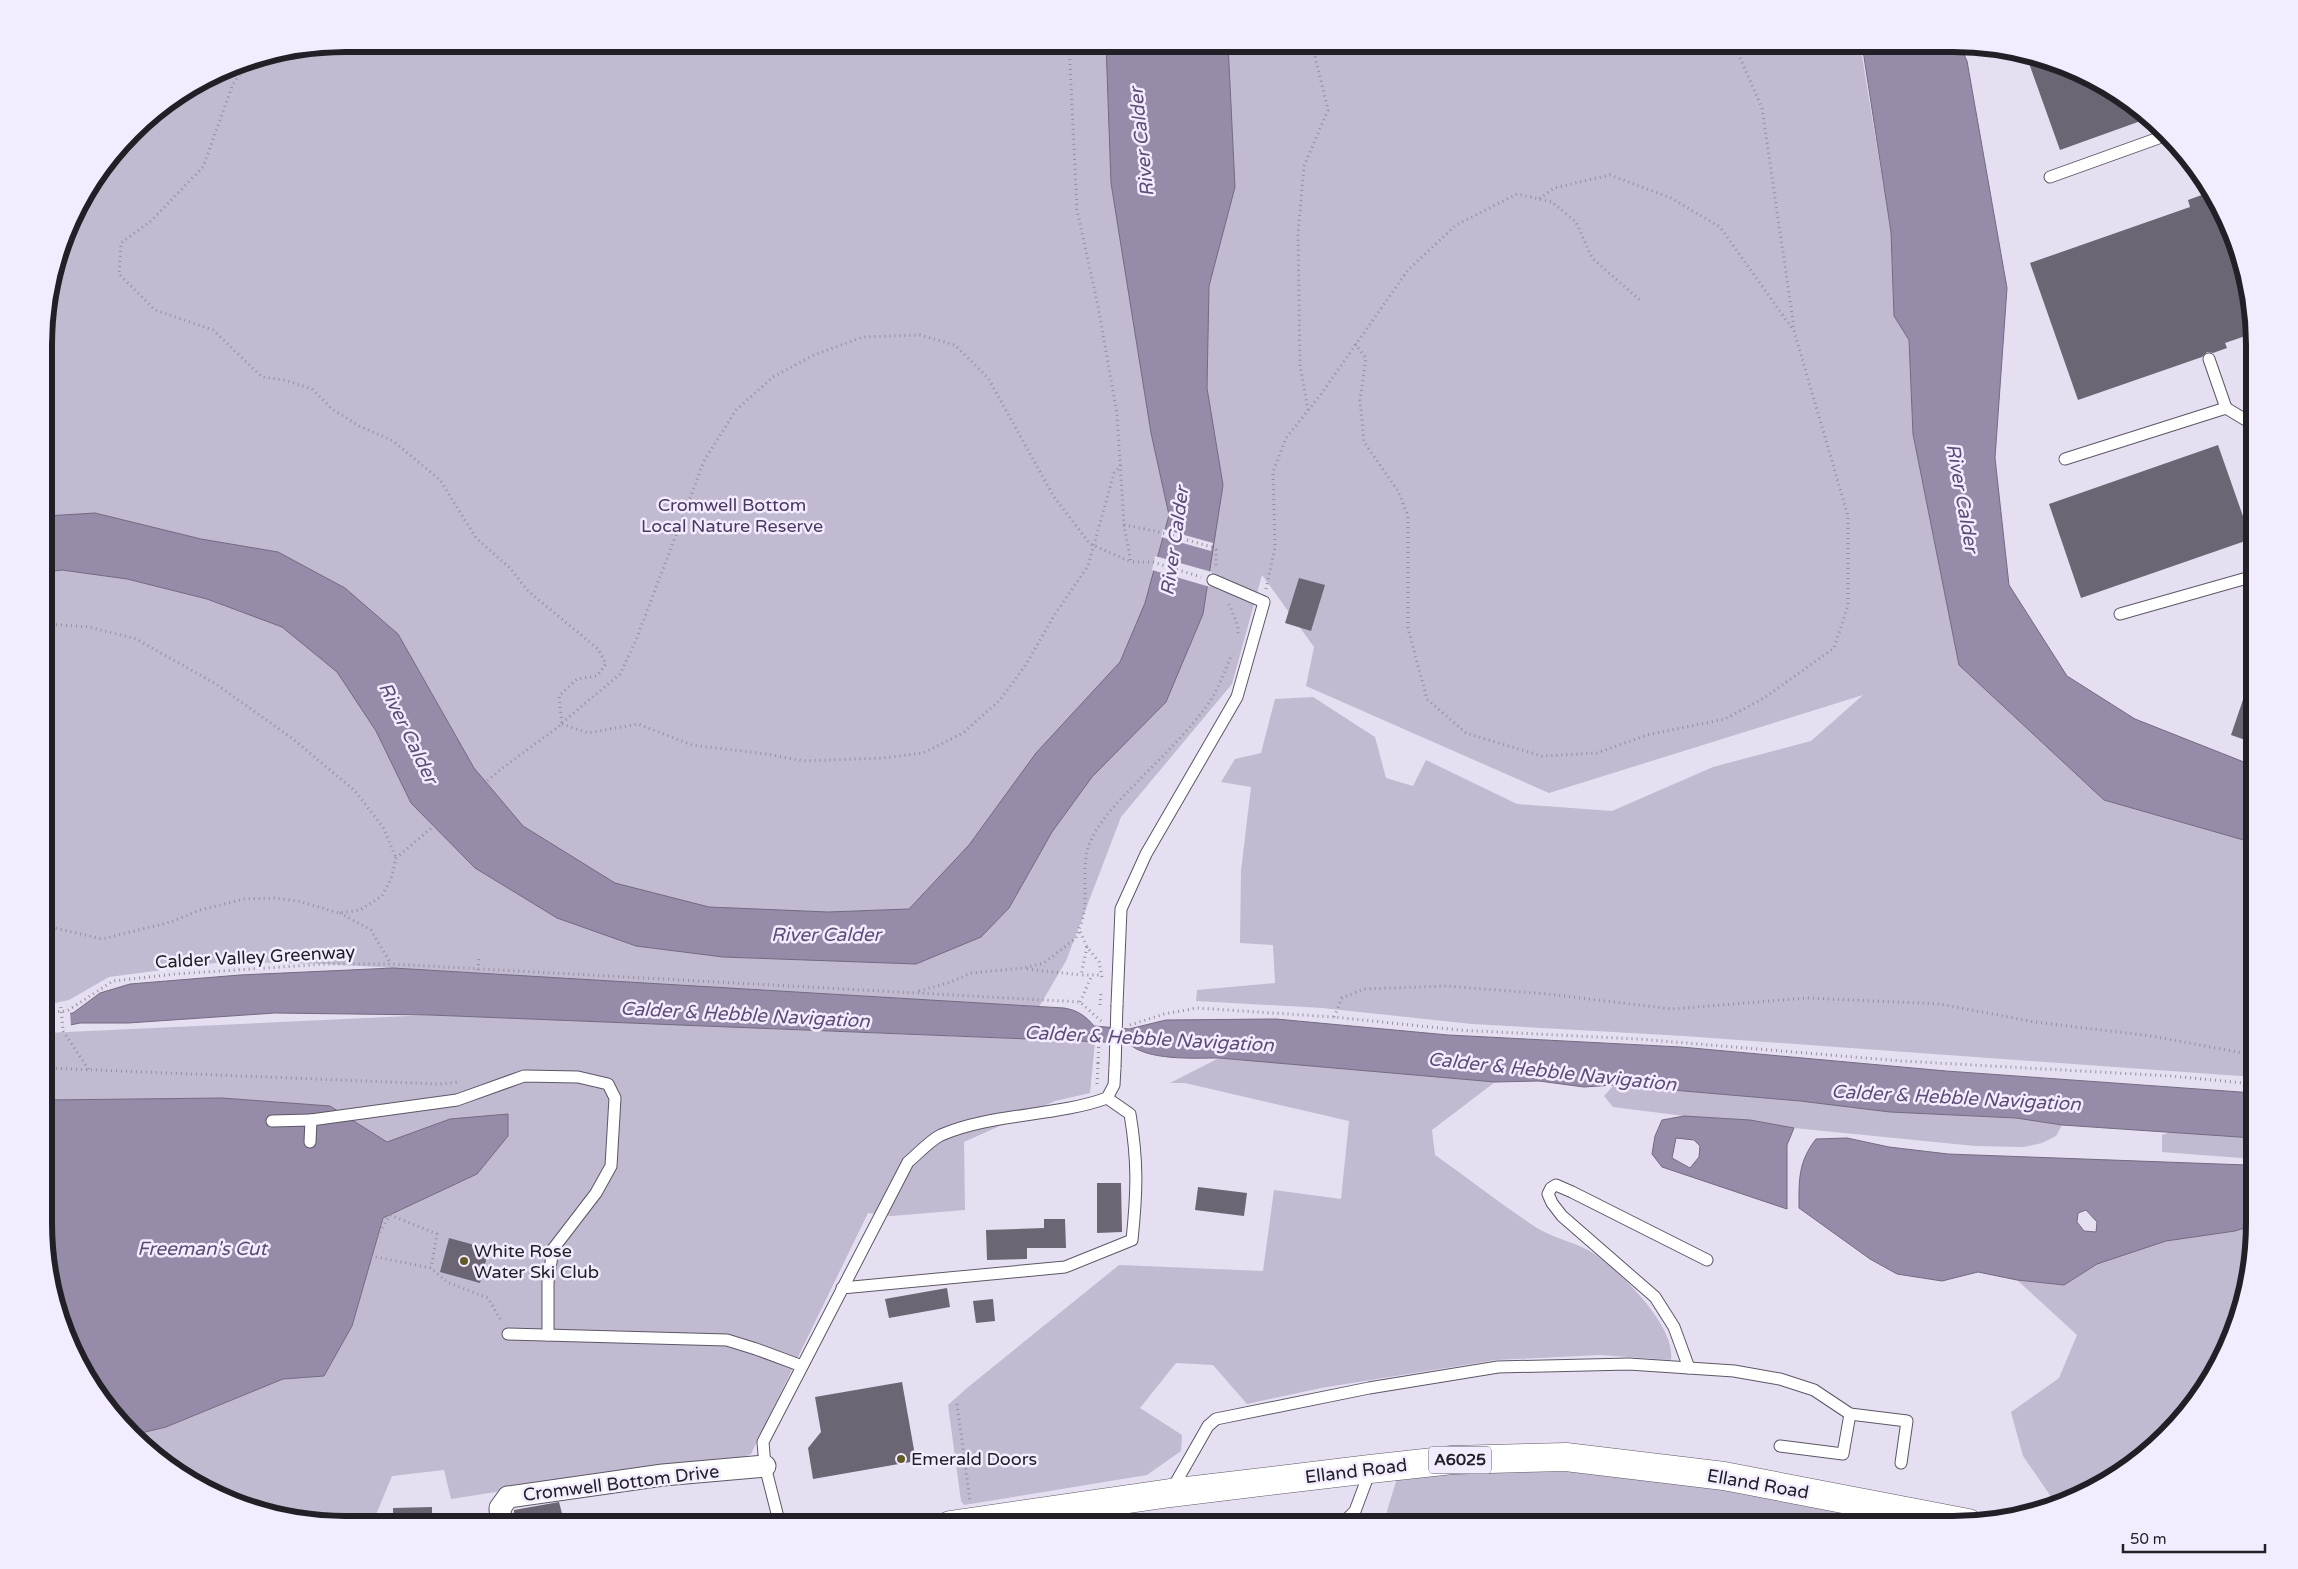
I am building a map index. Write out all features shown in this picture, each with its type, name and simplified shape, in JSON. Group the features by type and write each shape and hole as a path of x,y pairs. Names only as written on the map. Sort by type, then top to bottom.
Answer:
{"main road":[{"name":"Elland Road","path":"1010,1516 1170,1493 1452,1460 1566,1457 1724,1476 1872,1516"}],"street":[{"name":"Cromwell Bottom Drive","path":"500,1516 500,1508 508,1497 663,1475 765,1466"}],"lane":[{"path":"2050,177 2160,138"},
{"path":"2209,359 2226,408 2246,420"},
{"path":"2065,459 2226,408"},
{"path":"2120,614 2246,578"},
{"path":"778,1516 765,1466 763,1446 765,1438 908,1162 939,1136 1011,1117 1062,1109 1107,1098 1114,1085 1121,909 1146,854 1238,697 1264,602 1215,581"},
{"path":"272,1121 311,1120 457,1100 524,1076 578,1077 608,1084 615,1098 611,1166 596,1193 553,1248 548,1282 548,1335"},
{"path":"842,1288 1066,1267 1132,1240 1137,1190 1136,1152 1130,1114 1107,1098"},
{"path":"310,1142 311,1120"},
{"path":"1689,1368 1674,1327 1655,1297 1562,1216 1548,1194 1551,1188 1556,1185 1707,1260"},
{"path":"508,1334 727,1340 802,1366"},
{"path":"1170,1493 1208,1426 1216,1419 1241,1412 1369,1388 1498,1367 1629,1364 1734,1371 1780,1380 1814,1390 1850,1414 1907,1421 1901,1463"},
{"path":"1780,1446 1844,1454 1850,1414"},
{"path":"1349,1516 1354,1510 1370,1469"}],"path":[{"path":"1069,53 1077,210 1098,306 1115,405 1124,525 1131,562"},
{"path":"1308,410 1300,366 1298,234 1304,166 1328,110 1314,53"},
{"path":"1355,344 1366,358 1360,400 1364,442 1398,491 1408,516 1408,628 1427,699 1466,733 1542,756 1597,753 1647,735 1725,719 1764,698 1834,648 1848,605 1848,516 1794,331 1762,108 1738,53"},
{"path":"242,72 233,84 203,167 152,220 121,243 119,274 154,310 214,330 262,377 284,380 312,388 332,408 360,426 394,441 440,480 476,538 510,568 528,591 598,649 606,664 596,676 577,679 559,696 562,724"},
{"path":"1539,199 1554,188 1610,175 1671,198 1720,227 1794,331"},
{"path":"1264,602 1275,548 1273,472 1286,438 1408,270 1456,225 1517,194 1552,202 1576,222 1592,258 1641,301"},
{"path":"339,913 360,910 382,896 391,879 396,858 500,770 562,724 620,674 636,640 704,461 736,410 773,377 814,355 863,337 920,335 955,345 988,378 1054,496 1090,544 1131,562 1153,562 1215,581"},
{"path":"562,724 588,733 638,724 692,745 767,754 803,761 883,758 923,753 963,733 1000,700 1025,666 1055,614 1088,566 1114,473 1121,465"},
{"path":"1124,525 1155,531 1212,547 1216,550 1215,581 1238,626 1237,643"},
{"path":"52,624 89,627 136,639 216,684 293,739 354,790 383,827 396,858"},
{"path":"916,992 951,982 971,973 1023,968 1044,963 1076,938 1084,918 1084,866 1090,841 1101,822 1120,800 1205,709 1234,651"},
{"path":"52,927 102,939 171,922 200,910 244,899 275,898 298,901 339,913 371,930 391,964"},
{"path":"1079,929 1086,947 1099,962 1102,975 1101,992"},
{"path":"1081,975 1086,947"},
{"path":"478,970 479,958"},
{"name":"Calder Valley Greenway","path":"52,1012 67,1012 113,981 259,967 327,964 391,964 1080,1002"},
{"path":"1023,968 1081,975 1102,975"},
{"path":"1092,975 1080,1002 1100,1021 1107,1022"},
{"path":"1334,1017 1342,998 1364,989 1447,986 1547,994 1672,1009 1807,998 1940,1004 2035,1022 2151,1036 2246,1054"},
{"path":"61,1007 63,1031 89,1070"},
{"path":"1122,1024 1129,1025 1164,1014 1197,1008 1334,1017 1459,1030 1638,1039 1902,1061 2171,1076 2246,1083"},
{"path":"52,1068 440,1084 468,1081"},
{"path":"280,1140 382,1149 390,1215 357,1270 346,1320"},
{"path":"390,1215 437,1234 432,1268"},
{"path":"366,1255 432,1268 447,1282 488,1298 508,1334"},
{"path":"957,1404 961,1516"}],"green space":[{"name":"Cromwell Bottom Local Nature Reserve","path":"326,53 1861,53 1891,232 1894,316 1909,340 1913,434 1941,573 2104,800 2246,841 2246,1076 1684,1036 1472,1024 1322,1008 1196,1001 1197,990 1275,983 1273,945 1240,943 1241,871 1251,787 1221,782 1235,759 1261,753 1275,699 1313,697 1375,737 1386,778 1413,786 1426,760 1517,804 1612,811 1713,767 1811,741 1863,695 1549,793 1306,686 1314,647 1262,575 1232,684 1121,817 1066,961 1039,1007 327,964 223,962 109,977 69,1000 55,1003 52,1002 52,345 55,307 62,270 75,233 92,199 125,152 152,125 199,92 233,75 270,62"},
{"path":"430,1015 1095,1042 1090,1093 1055,1101 964,1142 965,1210 891,1216 868,1213 751,1454 728,1463 618,1473 451,1499 444,1470 392,1476 375,1516 326,1516 270,1507 233,1494 183,1467 140,1433 166,1427 283,1379 324,1376 352,1326 383,1218 477,1174 450,1119 387,1142 330,1106 222,1098 52,1100 52,1033"},
{"path":"1219,1058 1495,1082 1432,1130 1435,1155 1537,1228 1589,1251 1607,1264 1645,1302 1656,1317 1665,1332 1670,1347 1671,1360 1600,1355 1496,1360 1321,1388 1247,1404 1213,1365 1176,1363 1140,1408 1182,1435 1181,1451 1147,1475 964,1505 961,1501 948,1405 967,1388 1119,1265 1263,1271 1274,1190 1341,1199 1349,1121 1185,1083 1170,1083"},
{"path":"1614,1085 1800,1101 1890,1112 2016,1118 2062,1125 2056,1136 2042,1143 2024,1147 1975,1146 1794,1128 1750,1120 1684,1116 1613,1107 1604,1096"},
{"path":"2171,1132 2246,1137 2246,1158 2162,1152 2162,1135"},
{"path":"2246,1228 2243,1262 2236,1299 2223,1336 2196,1386 2160,1431 2131,1456 2099,1477 2053,1499 2023,1456 2011,1412 2059,1378 2077,1335 2017,1280 2064,1285 2097,1264 2166,1241 2235,1231"},
{"path":"1566,1464 1862,1509 1867,1516 1388,1516 1387,1511 1398,1475"}],"water":[{"name":"River Calder","path":"1106,53 1228,53 1235,187 1209,286 1207,388 1223,485 1203,614 1166,702 1092,777 1052,832 1009,908 981,937 916,964 723,957 636,946 557,918 475,868 411,803 376,731 337,672 282,627 207,599 127,579 62,570 52,571 52,516 95,513 201,539 278,552 345,588 398,634 474,768 523,826 615,883 709,907 828,912 909,909 969,845 1036,753 1120,662 1145,603 1169,515 1151,433 1111,183"},
{"name":"River Calder","path":"1863,53 1963,53 1967,61 2007,288 1995,458 2009,585 2067,676 2135,719 2246,763 2246,841 2104,800 1959,665 1913,434 1909,340 1894,316 1891,232"},
{"name":"Calder & Hebble Navigation","path":"393,968 1064,1008 1081,1014 1094,1026 1129,1029 1166,1020 1276,1019 1448,1035 1681,1047 1946,1071 2246,1092 2246,1137 2062,1125 2016,1118 1890,1112 1800,1101 1614,1085 1584,1087 1539,1081 1495,1082 1219,1058 1158,1056 1136,1049 1128,1043 430,1015 275,1013 128,1023 80,1023 52,1029 52,1016 73,1013 100,993 130,984 240,975"},
{"name":"Freeman's Cut","path":"222,1098 330,1106 387,1142 450,1119 508,1114 508,1136 477,1174 383,1218 352,1326 324,1376 283,1379 166,1427 140,1433 113,1402 92,1370 75,1336 62,1299 55,1262 52,1224 52,1100"},
{"path":"1684,1116 1750,1120 1794,1128 1787,1145 1787,1209 1662,1167 1652,1154 1655,1136 1662,1120","holes":["1676,1138 1694,1140 1700,1146 1699,1157 1690,1168 1672,1158"]},
{"path":"1847,1138 1889,1147 1948,1154 2246,1165 2246,1228 2235,1231 2166,1241 2097,1264 2064,1285 2017,1280 1978,1272 1942,1281 1897,1274 1870,1259 1799,1208 1801,1172 1810,1147 1816,1139","holes":["2086,1210 2097,1222 2096,1232 2084,1231 2077,1222 2078,1213"]}],"pier":[{"path":"1163,529 1213,543 1211,551 1161,537"},
{"path":"1155,556 1212,572 1210,587 1152,570"},
{"path":"70,1011 71,1027 55,1031 54,1013"}],"building":[{"path":"2029,62 2082,83 2115,102 2141,121 2060,150"},
{"path":"2203,194 2223,233 2240,288 2246,336 2225,343 2227,348 2213,353 2207,352 2202,357 2078,400 2030,263 2190,207 2188,200"},
{"path":"2218,445 2246,525 2246,541 2081,598 2049,504"},
{"path":"1299,578 1325,585 1311,631 1285,623"},
{"path":"2246,691 2246,740 2231,735"},
{"path":"1097,1183 1121,1183 1122,1232 1097,1233"},
{"path":"1198,1187 1247,1193 1244,1216 1195,1210"},
{"path":"1044,1219 1065,1219 1066,1248 1027,1248 1027,1259 987,1260 986,1230 1044,1228"},
{"name":"White Rose Water Ski Club","path":"449,1238 489,1249 480,1283 440,1272"},
{"path":"947,1288 950,1307 889,1318 885,1299"},
{"path":"993,1299 995,1321 976,1323 973,1301"},
{"path":"902,1382 916,1461 813,1479 808,1448 821,1432 815,1397"},
{"path":"559,1502 563,1516 514,1516 514,1510"},
{"path":"432,1507 432,1516 393,1516 393,1508"}],"place":[{"name":"White Rose Water Ski Club","path":"464,1261"},
{"name":"Emerald Doors","path":"901,1459"}]}
